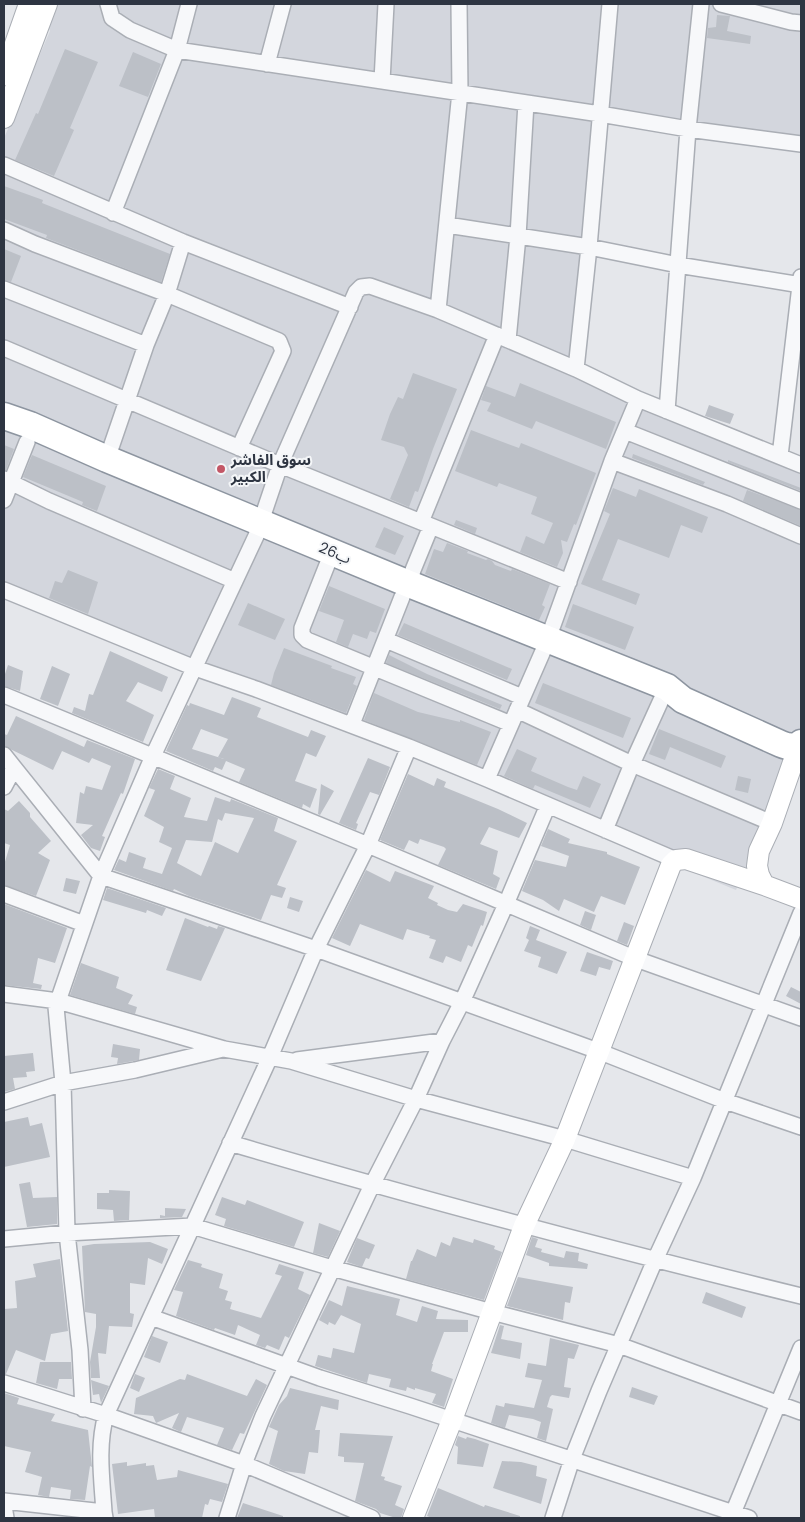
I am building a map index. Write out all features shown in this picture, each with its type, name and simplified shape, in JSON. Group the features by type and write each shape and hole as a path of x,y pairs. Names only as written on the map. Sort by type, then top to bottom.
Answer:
{"highway":[{"name":"26ب","path":"4,416 30,425 107,459 259,529 327,565 406,590"},
{"name":"26ب","path":"15,438 259,529 406,590 671,695 781,744 790,746 800,744"}],"street":[{"path":"4,75 29,4"},
{"path":"4,118 47,4"},
{"path":"108,4 112,18 130,30 177,50 460,92 688,129 801,144"},
{"path":"113,213 177,50 189,4"},
{"path":"267,64 283,4"},
{"path":"382,81 386,4"},
{"path":"438,310 460,92 459,4"},
{"path":"576,370 589,247 610,4"},
{"path":"667,411 688,129 701,4"},
{"path":"721,4 801,23"},
{"path":"352,724 406,590 426,524 502,338 518,236 526,103"},
{"path":"4,165 182,242 350,307"},
{"path":"447,225 589,247 678,265 801,285"},
{"path":"4,230 279,341 283,351 238,448"},
{"path":"107,459 146,345 166,294 182,242"},
{"path":"780,456 801,277"},
{"path":"83,1409 80,1350 67,1233 63,1083 56,1007 101,876 153,756 259,529 280,465 356,292 361,287 370,286 438,310 638,399 801,465"},
{"path":"4,289 146,345"},
{"path":"4,348 238,448 569,582"},
{"path":"487,778 546,645 612,461 638,399"},
{"path":"625,431 801,501"},
{"path":"4,500 15,438"},
{"path":"612,461 727,504 801,536"},
{"path":"7,480 235,581"},
{"path":"327,565 302,628 302,635 306,640 374,669 517,710"},
{"path":"4,590 195,668 352,724 487,778 676,860 686,859 801,899"},
{"path":"386,640 517,710 632,764 772,823"},
{"path":"4,695 636,958 801,1018"},
{"path":"605,830 632,764 671,695"},
{"path":"764,885 758,875 759,851 772,823 800,744"},
{"path":"4,1501 105,1515 101,1431 106,1415 270,1057 316,949 368,845 409,747"},
{"path":"4,754 101,876 316,949 598,1052 725,1101 801,1127"},
{"path":"4,787 14,768"},
{"path":"228,1518 244,1464 263,1416 332,1268 416,1100 442,1041 462,1002 548,805"},
{"path":"413,1518 452,1420 524,1226 565,1139 671,865 676,860"},
{"path":"4,894 84,924"},
{"path":"553,1518 572,1459 655,1260 693,1178 801,914"},
{"path":"4,994 58,1001 224,1049 291,1061 416,1100 565,1139 693,1178"},
{"path":"291,1061 442,1041"},
{"path":"4,1102 63,1083 135,1070 224,1049"},
{"path":"230,1143 372,1185 524,1226 801,1296"},
{"path":"4,1239 67,1233 192,1226 332,1268 619,1345 801,1412"},
{"path":"151,1317 286,1366 572,1459 732,1515 749,1518"},
{"path":"732,1515 801,1348"},
{"path":"4,1383 106,1415 244,1464 372,1518"},
{"path":"4,1506 6,1518"}],"shaded area":[{"path":"38,4 801,4 801,149 602,121 581,377 801,474 801,739 736,890 4,590 4,138 50,31"}],"building":[{"path":"717,15 730,16 727,31 751,36 750,44 707,38 708,28 716,27"},
{"path":"65,49 98,62 70,128 74,130 54,176 15,160 36,113 38,114"},
{"path":"133,52 161,64 148,97 119,86"},
{"path":"4,186 43,200 42,203 170,254 161,282 46,238 47,235 4,219"},
{"path":"4,249 21,256 11,282 4,280"},
{"path":"413,373 457,389 418,492 415,491 409,507 390,499 408,455 404,447 381,440 398,397 403,399"},
{"path":"520,383 616,422 606,449 536,421 532,429 487,411 491,403 481,400 486,386 515,397"},
{"path":"709,405 734,414 730,424 705,416"},
{"path":"471,430 519,448 521,443 596,473 576,525 574,524 567,542 561,540 563,553 557,567 520,552 526,536 544,544 553,523 531,514 537,497 499,483 497,487 455,471"},
{"path":"4,445 14,449 6,470 4,470"},
{"path":"633,454 705,482 703,485 632,458"},
{"path":"32,455 106,486 97,511 82,505 83,502 23,477"},
{"path":"728,460 801,488 801,491 728,462"},
{"path":"613,488 636,497 639,489 708,517 702,533 681,525 669,558 618,539 602,580 640,594 636,605 581,584 610,514 604,511"},
{"path":"747,490 801,510 801,526 743,501"},
{"path":"456,520 477,528 475,534 454,525"},
{"path":"384,527 404,536 395,555 375,547"},
{"path":"447,543 468,551 467,553 486,560 488,559 495,565 511,571 512,569 550,584 542,605 545,607 539,620 425,574 434,549 443,552"},
{"path":"68,570 98,582 88,614 49,598 55,581 62,583"},
{"path":"329,586 385,609 376,633 370,631 367,639 353,634 348,647 336,642 344,620 319,611"},
{"path":"248,603 285,619 275,640 238,625"},
{"path":"573,604 634,627 625,650 565,627"},
{"path":"404,623 512,669 507,680 398,635"},
{"path":"284,648 356,677 353,684 357,686 346,713 271,685"},
{"path":"110,651 168,677 162,692 138,682 126,701 154,715 143,742 72,713 74,707 85,711 89,694 93,695"},
{"path":"389,655 427,674 502,705 500,709 386,663"},
{"path":"8,665 23,671 20,691 4,686 4,677"},
{"path":"52,666 70,674 58,706 40,699"},
{"path":"543,683 631,718 623,738 535,703"},
{"path":"374,693 418,712 460,722 460,720 491,732 477,765 364,720"},
{"path":"232,697 261,708 257,717 308,737 311,730 326,736 316,757 306,753 295,781 317,789 310,808 303,804 302,808 239,782 245,769 226,761 222,770 215,767 213,771 166,751 187,705 189,706 190,703 224,715","holes":["201,729 228,739 218,757 224,759 192,749"]},
{"path":"16,716 84,747 87,740 135,759 123,794 121,793 102,836 105,837 100,851 91,848 81,835 93,825 76,823 80,792 84,794 86,786 102,790 111,766 92,758 89,763 62,751 53,770 4,746 4,734 7,735"},
{"path":"659,729 726,756 721,768 670,747 665,760 649,754"},
{"path":"517,749 537,758 531,771 568,787 577,790 583,776 601,784 590,808 535,785 533,789 504,776"},
{"path":"368,758 390,767 379,795 370,792 356,823 358,824 356,830 339,823"},
{"path":"158,769 175,776 170,789 191,798 184,817 207,821 215,797 230,802 231,799 278,818 274,831 297,841 277,885 286,888 282,898 271,895 261,920 114,870 119,859 126,862 129,852 146,858 143,868 162,874 172,848 159,842 164,827 144,816 155,790 149,788","holes":["225,813 254,818 238,853 215,842 201,876 177,863 186,840 212,842 218,819 222,821"]},
{"path":"408,774 434,786 437,778 446,782 444,787 527,823 519,838 489,827 480,844 498,851 493,874 500,878 496,889 438,865 446,849 444,847 420,839 418,844 409,840 404,850 380,840"},
{"path":"738,776 751,779 748,793 735,790"},
{"path":"321,784 334,791 320,815 318,814"},
{"path":"19,801 51,841 38,853 50,860 36,896 4,885 4,865 10,845 4,843 4,809 8,811"},
{"path":"548,829 570,839 568,843 607,852 607,854 640,867 625,905 601,896 594,912 564,899 559,911 543,900 522,891 535,860 566,867 569,856 541,846"},
{"path":"366,870 390,882 395,871 434,886 428,898 448,910 457,912 463,904 487,912 483,926 481,925 472,947 468,945 461,962 446,956 443,963 429,958 436,940 429,938 430,936 407,929 403,940 360,924 350,946 332,938"},
{"path":"66,878 80,881 76,894 63,891"},
{"path":"107,888 166,908 162,916 147,910 146,913 103,900"},
{"path":"290,897 303,901 299,912 287,908"},
{"path":"4,904 67,928 55,963 38,958 33,983 42,985 41,989 4,985"},
{"path":"585,911 596,915 591,930 580,925"},
{"path":"185,918 208,927 217,929 218,926 225,928 201,981 166,970"},
{"path":"624,922 634,926 627,945 617,941"},
{"path":"530,926 540,930 536,940 567,952 557,974 538,967 541,957 524,951 529,940 526,938"},
{"path":"587,952 613,961 610,970 599,967 596,976 580,971"},
{"path":"81,963 119,977 116,988 133,995 128,1004 137,1007 135,1014 70,995"},
{"path":"791,987 801,992 801,1004 786,996"},
{"path":"113,1044 140,1049 139,1060 117,1064 118,1058 111,1057"},
{"path":"33,1053 35,1071 26,1072 27,1077 13,1078 15,1089 4,1092 4,1056"},
{"path":"28,1117 30,1126 42,1123 50,1157 4,1167 4,1122"},
{"path":"30,1182 33,1198 57,1197 57,1224 27,1227 19,1184"},
{"path":"109,1190 130,1191 129,1220 114,1221 113,1210 97,1209 97,1193 109,1193"},
{"path":"222,1197 245,1205 247,1200 304,1222 294,1247 224,1226 226,1219 215,1215"},
{"path":"165,1208 186,1209 182,1217 185,1217 160,1218 160,1215 165,1216"},
{"path":"319,1223 340,1231 328,1257 313,1253"},
{"path":"453,1237 473,1243 474,1239 495,1246 494,1249 502,1252 484,1300 406,1279 411,1261 417,1249 436,1257 441,1242 450,1246"},
{"path":"532,1237 538,1239 535,1247 542,1249 541,1252 564,1258 566,1251 579,1253 578,1261 588,1264 587,1269 549,1266 549,1263 526,1255"},
{"path":"357,1238 375,1245 369,1259 366,1258 362,1267 347,1262"},
{"path":"150,1242 168,1249 162,1264 148,1258 145,1285 130,1283 130,1313 134,1314 132,1327 109,1326 106,1354 98,1353 100,1378 91,1378 90,1362 96,1327 96,1314 85,1312 82,1246"},
{"path":"60,1259 68,1331 51,1334 45,1361 16,1350 6,1374 4,1374 4,1309 17,1308 15,1281 36,1277 33,1264"},
{"path":"188,1260 202,1264 201,1267 223,1274 219,1288 228,1291 225,1300 232,1302 230,1309 261,1318 282,1276 275,1274 279,1264 304,1272 298,1289 310,1295 289,1338 285,1336 279,1350 267,1345 265,1348 256,1345 260,1335 238,1325 235,1335 215,1328 214,1330 176,1316 183,1292 174,1290"},
{"path":"518,1277 573,1287 570,1303 565,1302 563,1320 507,1306"},
{"path":"347,1286 400,1299 396,1315 417,1322 422,1306 438,1311 436,1319 468,1320 468,1332 444,1332 432,1364 431,1371 453,1379 444,1407 432,1403 436,1394 415,1388 415,1390 407,1387 406,1391 389,1387 391,1379 369,1374 367,1383 315,1366 318,1355 331,1358 333,1348 354,1353 361,1324 341,1315 335,1325 329,1322 328,1325 319,1320 329,1300 342,1306"},
{"path":"706,1292 746,1307 742,1318 702,1303"},
{"path":"500,1325 504,1326 501,1339 522,1343 520,1359 491,1353"},
{"path":"152,1336 168,1342 160,1363 144,1357"},
{"path":"550,1338 579,1345 574,1359 568,1358 564,1387 571,1388 569,1398 552,1395 550,1397 547,1407 553,1409 546,1441 537,1438 541,1422 533,1419 509,1415 505,1428 491,1423 496,1405 504,1407 505,1403 534,1408 542,1380 525,1377 528,1363 546,1366"},
{"path":"40,1362 71,1362 72,1379 59,1379 57,1389 36,1383"},
{"path":"135,1374 145,1378 139,1392 130,1388"},
{"path":"187,1374 247,1396 256,1379 267,1385 244,1434 240,1433 232,1450 217,1445 224,1428 187,1417 181,1432 172,1428 179,1413 156,1423 153,1416 134,1414 136,1398 180,1379 185,1380"},
{"path":"91,1380 109,1386 101,1403 99,1394 93,1395"},
{"path":"632,1387 658,1396 654,1405 629,1397"},
{"path":"290,1388 339,1400 338,1410 321,1406 315,1430 320,1430 318,1453 309,1452 305,1474 284,1471 269,1464 278,1431 269,1427 279,1405 287,1396"},
{"path":"4,1393 19,1398 17,1404 55,1414 51,1421 88,1430 92,1467 90,1466 85,1500 70,1499 71,1490 51,1487 49,1497 38,1495 42,1477 25,1472 31,1452 4,1446"},
{"path":"340,1433 393,1436 381,1476 385,1477 384,1480 402,1486 395,1505 404,1509 401,1518 380,1513 376,1509 355,1501 364,1463 344,1462 344,1457 338,1456"},
{"path":"458,1436 489,1444 483,1467 457,1464 458,1447 455,1445"},
{"path":"502,1461 521,1462 537,1466 536,1476 547,1479 541,1504 493,1488"},
{"path":"127,1462 127,1466 146,1463 146,1466 154,1465 157,1480 177,1477 178,1470 228,1484 222,1502 210,1499 208,1505 205,1504 202,1518 155,1518 154,1509 118,1514 112,1464"},
{"path":"438,1488 484,1507 485,1505 520,1516 520,1518 432,1518 427,1516"},
{"path":"243,1503 283,1516 283,1518 237,1518"}],"place":[{"name":"سوق الفاشر الكبير","path":"221,469"}]}
